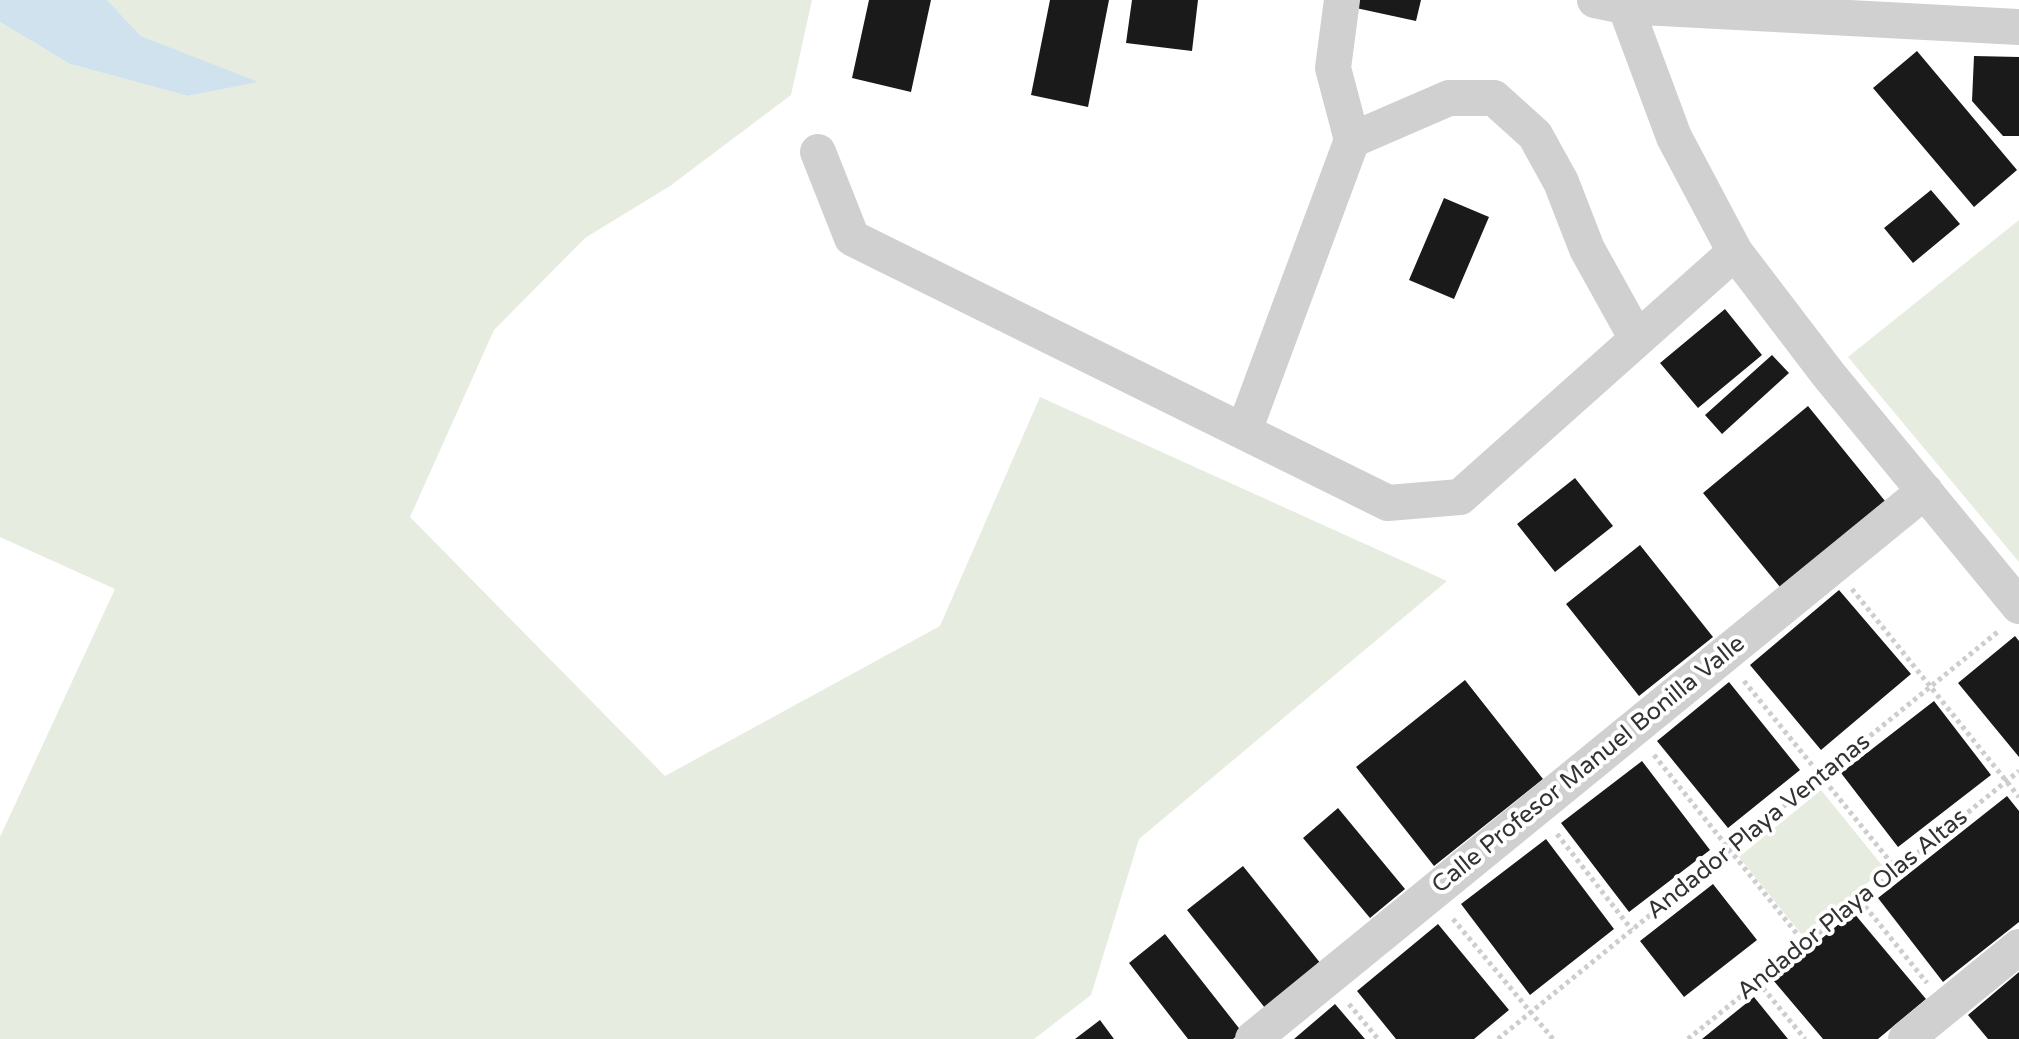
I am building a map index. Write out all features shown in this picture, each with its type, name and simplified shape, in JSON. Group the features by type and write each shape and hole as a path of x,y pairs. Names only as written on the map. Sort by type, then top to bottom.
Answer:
{"street":[{"path":"1244,431 1352,140 1333,68 1342,0"},
{"path":"2014,614 1925,491 1828,374 1735,252 1674,137 1614,2 2019,27"},
{"path":"1352,140 1449,98 1494,98 1535,135 1561,182 1587,249 1637,339"},
{"path":"818,152 852,238 1388,503 1460,497 1735,252"},
{"name":"Calle Profesor Manuel Bonilla Valle","path":"1253,1039 1925,491"},
{"path":"1906,1039 2019,947"}],"path":[{"path":"1834,567 2019,797"},
{"name":"Andador Playa Ventanas","path":"1498,1039 1930,687 2014,614"},
{"path":"1723,656 1897,870"},
{"path":"1633,729 1805,945"},
{"name":"Andador Playa Olas Altas","path":"1688,1039 2019,771"},
{"path":"1537,808 1632,930"},
{"path":"1432,893 1553,1039"},
{"path":"1860,900 1946,1007"},
{"path":"1328,978 1378,1039"},
{"path":"1758,982 1805,1039"}],"shaded area":[{"path":"107,0 812,0 791,95 670,186 585,238 494,330 410,517 665,776 940,626 1040,397 1447,581 1139,839 1091,995 1034,1039 0,1039 0,837 115,589 0,537 0,22 70,64 188,96 256,82 141,36"},
{"path":"2019,220 2019,562 1848,357"},
{"path":"1821,790 1885,869 1802,935 1739,857"}],"water":[{"path":"0,0 107,0 141,36 258,82 188,96 70,64 0,22"}],"building":[{"path":"869,0 931,0 911,92 852,78"},
{"path":"1050,0 1109,0 1088,107 1031,95"},
{"path":"1132,0 1198,0 1192,51 1126,43"},
{"path":"1357,0 1421,0 1416,21 1356,8"},
{"path":"1917,51 2017,170 1974,207 1873,88"},
{"path":"1974,56 2019,57 2019,136 2003,136 1972,101"},
{"path":"1931,190 1960,224 1913,263 1884,228"},
{"path":"1444,198 1489,217 1454,299 1409,280"},
{"path":"1725,309 1762,355 1698,408 1660,363"},
{"path":"1772,355 1789,373 1722,434 1705,415"},
{"path":"1808,406 1885,501 1780,587 1703,493"},
{"path":"1575,478 1613,526 1555,572 1517,524"},
{"path":"1640,545 1713,637 1639,696 1566,604"},
{"path":"1839,590 1911,674 1821,750 1750,665"},
{"path":"2015,636 2019,641 2019,757 1958,683"},
{"path":"1465,680 1543,779 1434,866 1356,767"},
{"path":"1729,682 1800,770 1728,828 1657,741"},
{"path":"1934,701 1991,775 1898,847 1841,773"},
{"path":"1642,761 1710,850 1629,912 1561,823"},
{"path":"2007,796 2019,811 2019,922 1943,982 1878,898"},
{"path":"1338,808 1405,889 1370,918 1303,838"},
{"path":"1546,839 1614,929 1530,995 1461,904"},
{"path":"1243,866 1321,964 1265,1008 1187,910"},
{"path":"1713,884 1757,940 1684,997 1640,941"},
{"path":"1853,912 1926,999 1878,1039 1823,1039 1773,980"},
{"path":"1438,924 1509,1010 1474,1039 1396,1039 1357,991"},
{"path":"1165,934 1242,1032 1233,1039 1188,1039 1129,963"},
{"path":"2019,972 2019,1039 1988,1039 1968,1015"},
{"path":"1754,997 1788,1039 1702,1039"},
{"path":"1335,1004 1365,1039 1294,1039"},
{"path":"1100,1020 1114,1039 1075,1039"}]}
